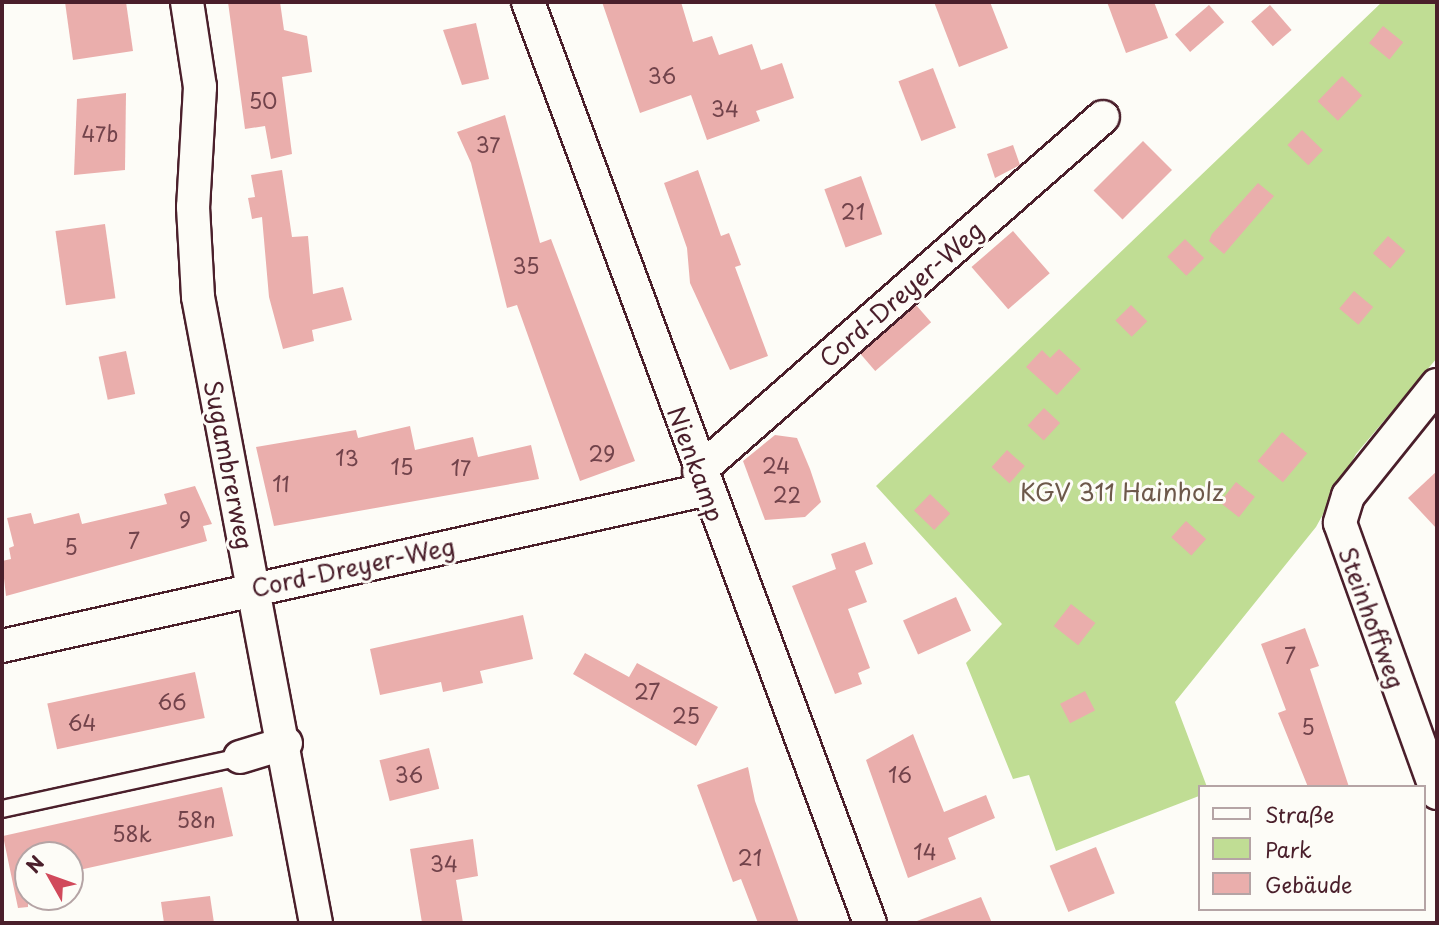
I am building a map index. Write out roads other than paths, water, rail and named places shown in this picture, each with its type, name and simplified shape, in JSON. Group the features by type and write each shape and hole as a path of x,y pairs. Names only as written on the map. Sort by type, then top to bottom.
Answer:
{"street":[{"name":"Sugambrerweg","path":"187,2 200,87 193,207 198,297 286,743 316,923"},
{"name":"Nienkamp","path":"528,2 701,480 870,923"},
{"name":"Cord-Dreyer-Weg","path":"2,646 254,589 701,480 1103,117"},
{"name":"Steinhoffweg","path":"1437,385 1348,496 1340,523 1437,793"},
{"path":"240,757 286,743"}],"lane":[{"path":"2,809 240,757"}],"park label":[{"name":"KGV 311 Hainholz","path":"1122,492"}]}
